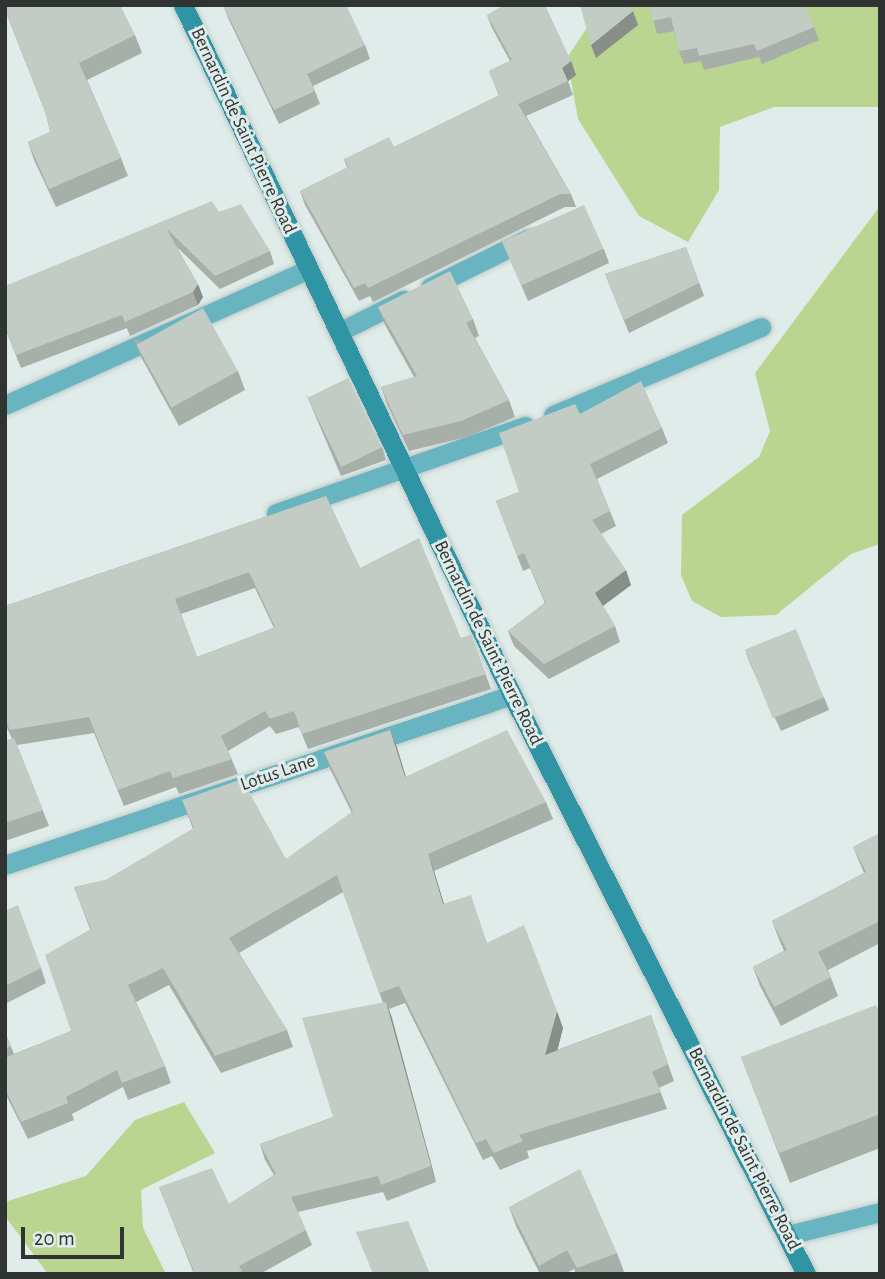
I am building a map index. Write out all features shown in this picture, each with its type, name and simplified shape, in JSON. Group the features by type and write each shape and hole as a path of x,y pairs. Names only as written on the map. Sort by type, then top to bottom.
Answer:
{"main road":[{"name":"Bernardin de Saint Pierre Road","path":"183,5 512,695 806,1274"}],"street":[{"path":"339,332 546,230"},
{"path":"5,405 309,269"},
{"path":"249,523 403,467 471,449 761,327"},
{"name":"Lotus Lane","path":"5,865 512,695"},
{"path":"788,1235 880,1212"}],"green space":[{"path":"602,5 880,5 880,107 774,107 720,127 719,190 688,242 639,216 578,119 567,58"},
{"path":"880,206 880,544 851,554 776,615 721,617 692,601 681,575 682,515 759,457 770,431 755,373"},
{"path":"184,1102 215,1153 141,1190 143,1228 166,1274 48,1274 5,1216 5,1202 86,1176 135,1120"}],"building":[{"path":"5,5 120,5 135,35 79,63 121,158 49,189 28,142 50,132 45,111"},
{"path":"346,5 365,45 307,74 315,91 274,110 224,7"},
{"path":"504,5 545,5 571,61 562,68 568,81 518,104 571,194 560,194 368,288 365,283 354,288 300,191 348,167 344,159 389,137 394,147 499,95 489,71 512,60 487,15"},
{"path":"580,5 628,5 633,11 591,45"},
{"path":"649,5 805,5 814,27 757,51 754,44 699,56 697,48 679,51 671,17 653,21"},
{"path":"212,201 219,212 241,204 270,251 215,276 166,228 198,284 193,292 125,322 122,315 16,355 5,327 5,286"},
{"path":"584,205 604,249 521,285 502,242"},
{"path":"686,247 699,283 624,320 605,274"},
{"path":"450,271 473,319 466,323 509,400 461,421 403,435 381,387 417,376 378,307"},
{"path":"203,308 238,371 171,408 137,345"},
{"path":"348,378 382,447 341,467 308,398"},
{"path":"641,381 662,428 590,464 610,511 592,520 626,570 595,593 615,626 544,664 508,631 546,603 524,553 517,556 496,501 519,492 499,433 575,404 580,414"},
{"path":"326,496 360,568 419,538 461,638 471,635 486,674 302,734 294,711 270,719 265,711 221,736 232,759 173,778 170,771 118,790 89,717 10,730 5,720 5,606","holes":["249,572 275,627 197,657 175,599"]},
{"path":"796,629 824,698 773,718 745,650"},
{"path":"390,730 405,777 507,730 546,802 428,854 443,904 471,895 487,943 524,925 557,1011 545,1055 651,1015 668,1064 652,1072 661,1092 519,1135 523,1141 494,1153 486,1139 476,1143 399,986 379,993 337,875 229,938 287,1030 215,1056 163,968 128,985 165,1066 122,1083 117,1070 66,1097 68,1103 21,1122 5,1089 5,1058 71,1031 45,955 91,929 74,887 106,880 194,828 182,800 242,779 286,859 353,811 324,752"},
{"path":"14,738 43,810 5,823 5,741"},
{"path":"880,833 880,921 818,952 831,977 774,1007 753,967 787,950 772,921 866,872 853,847"},
{"path":"18,905 41,968 5,986 5,911"},
{"path":"386,1002 431,1166 381,1185 378,1176 291,1197 306,1230 239,1266 242,1271 234,1274 195,1274 159,1187 212,1168 229,1204 276,1174 260,1144 333,1117 302,1018"},
{"path":"876,1005 880,1013 880,1114 779,1153 741,1057"},
{"path":"5,1032 11,1046 5,1049"},
{"path":"580,1169 617,1253 577,1268 567,1250 539,1266 509,1207"},
{"path":"408,1221 430,1274 373,1274 356,1232"}]}
